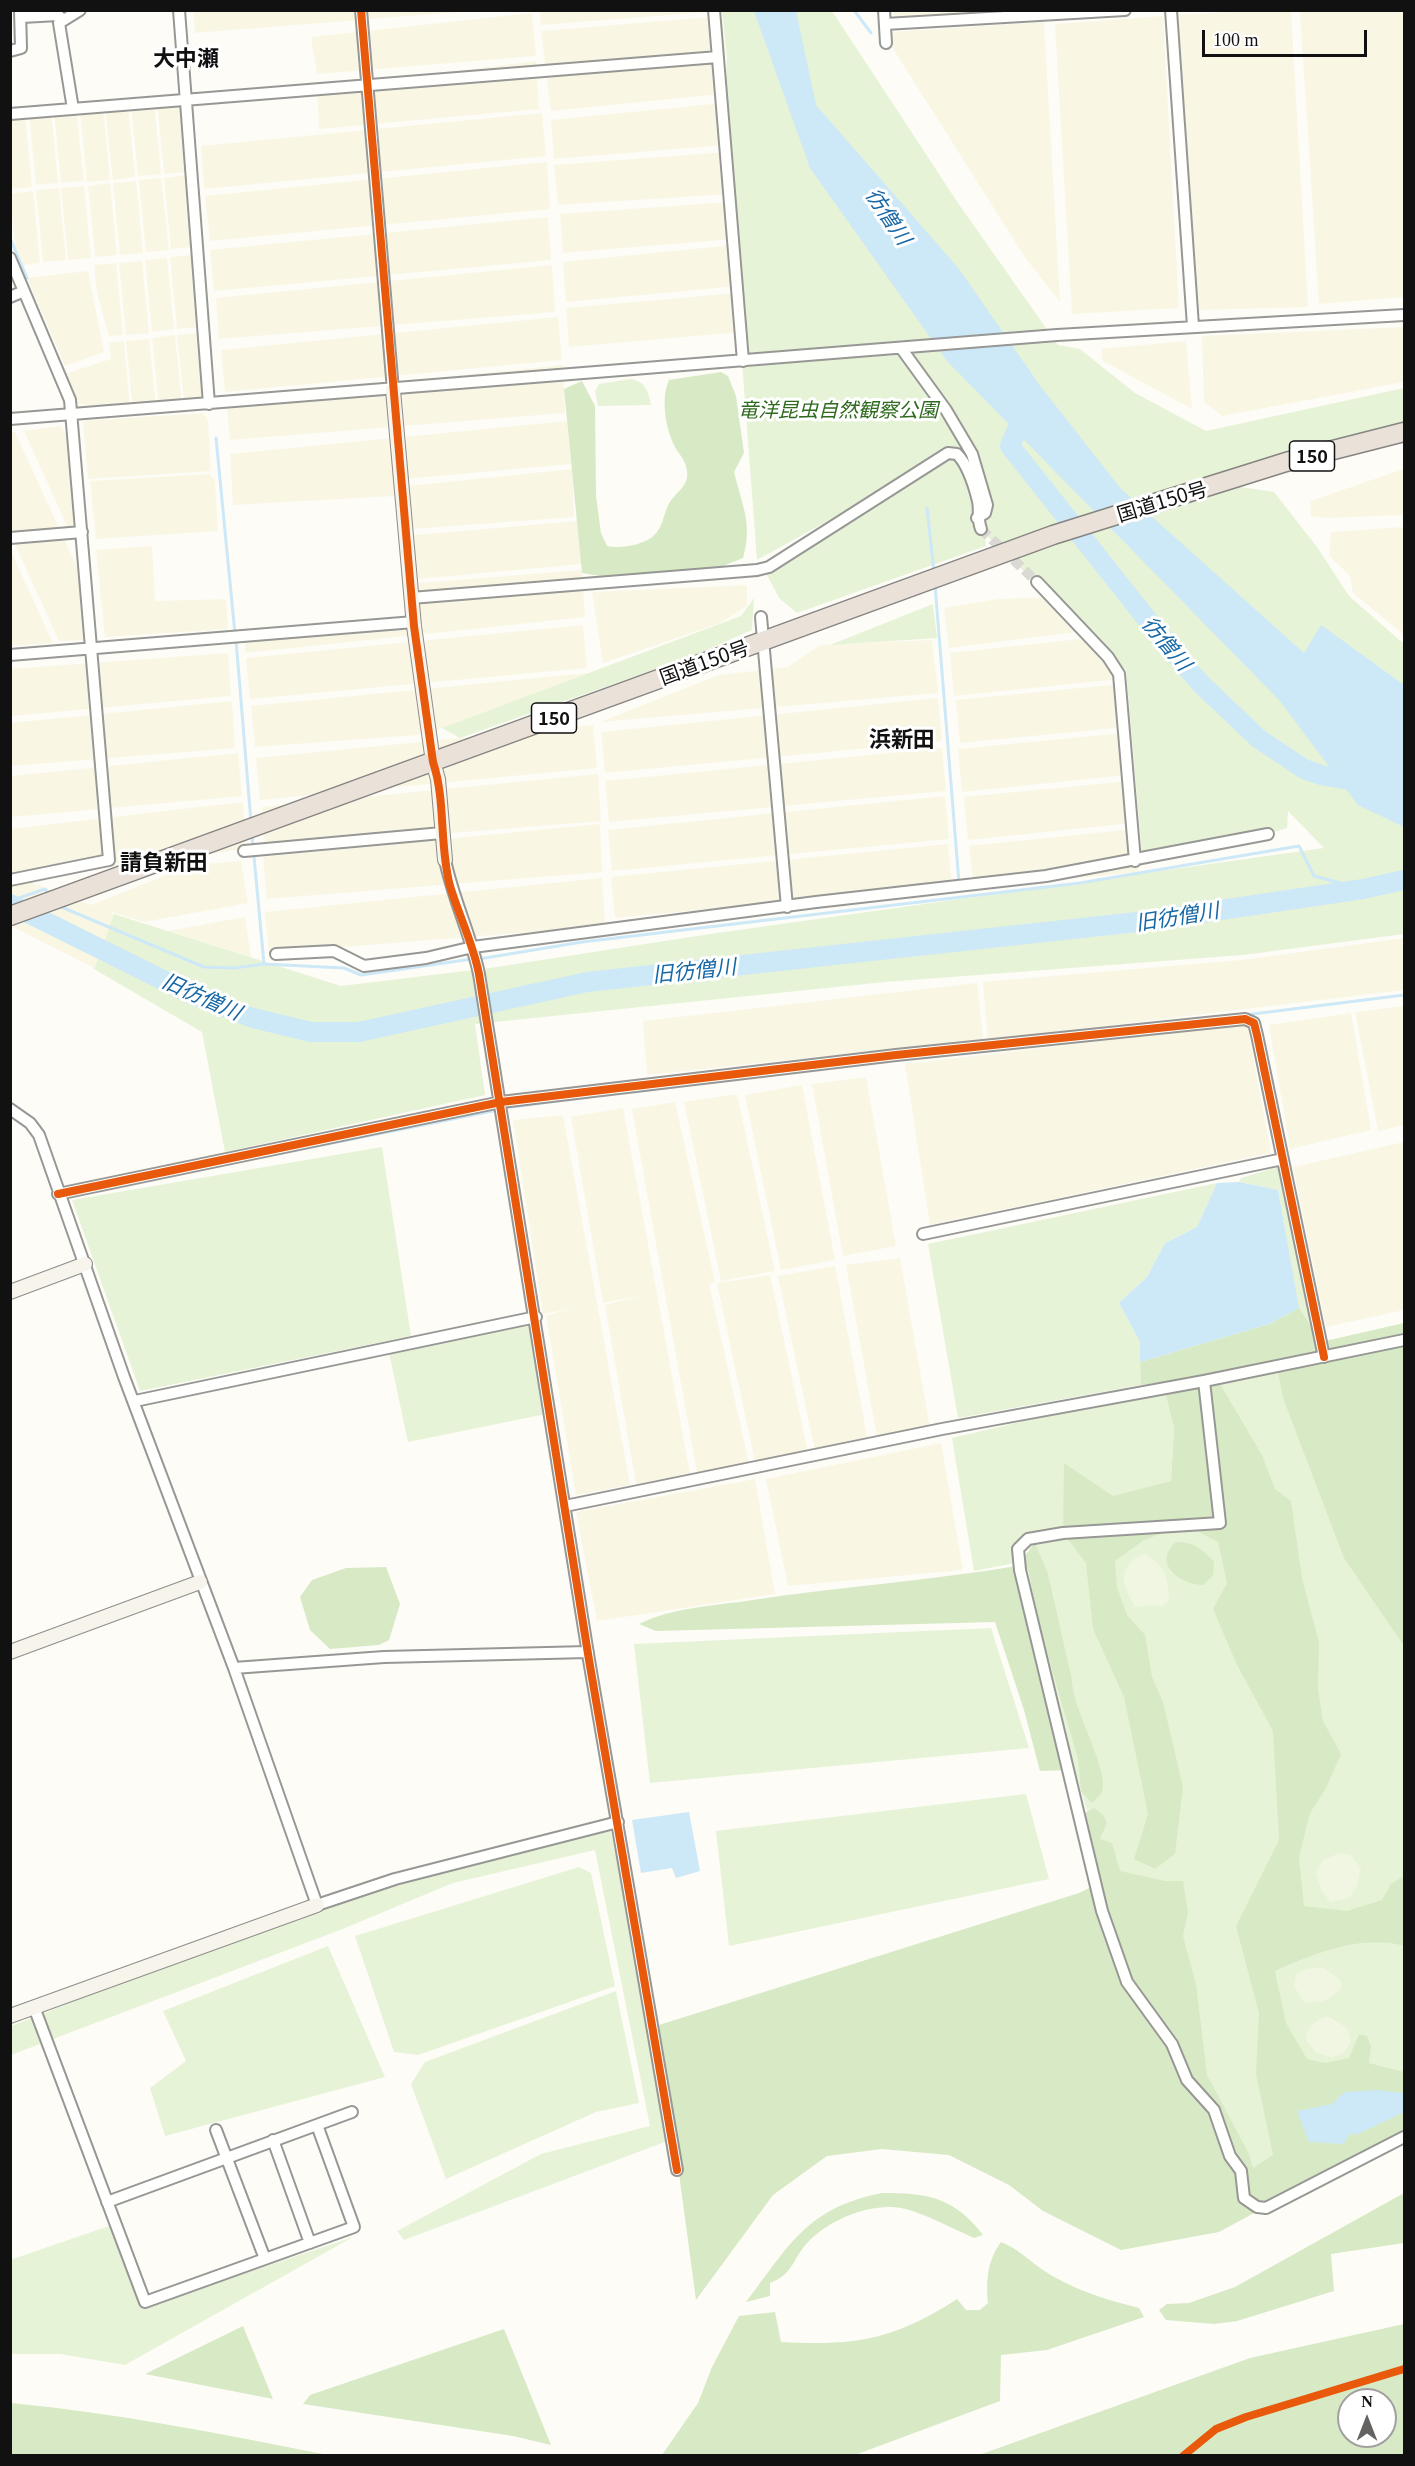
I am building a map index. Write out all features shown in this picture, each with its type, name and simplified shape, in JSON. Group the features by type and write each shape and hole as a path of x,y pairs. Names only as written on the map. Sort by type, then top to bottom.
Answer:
{"highway":[{"name":"国道150号","path":"10,916 1053,535 1220,482 1404,432"}],"street":[{"path":"73,109 59,23 62,19 80,10"},
{"path":"179,10 209,404"},
{"path":"361,10 411,598 433,762 438,779 445,860 450,886 473,947 479,974 536,1317 588,1652 677,2170"},
{"path":"714,10 743,361"},
{"path":"884,10 886,43"},
{"path":"885,24 1125,10"},
{"path":"1171,10 1192,326"},
{"path":"10,51 21,48 21,14 58,15 62,19"},
{"path":"10,114 718,57"},
{"path":"10,258 70,400 109,860 10,880"},
{"path":"10,297 24,291"},
{"path":"10,419 1057,335 1404,315"},
{"path":"901,348 946,410 972,454 987,506 984,513 977,518"},
{"path":"411,598 757,570 769,567 948,453 957,454 967,468 979,504 977,518 981,529"},
{"path":"10,538 82,532"},
{"path":"1037,582 1107,657 1119,674 1136,861"},
{"path":"761,617 787,907"},
{"path":"10,655 414,622"},
{"path":"244,851 442,833"},
{"path":"276,954 334,951 364,966 426,958 473,947 1046,876 1136,861 1268,834"},
{"path":"58,1194 501,1102 896,1055 1245,1019 1254,1023 1257,1035 1324,1357"},
{"path":"12,1112 30,1123 39,1136 58,1194 200,1582 234,1668 317,1905"},
{"path":"923,1234 1283,1159"},
{"path":"10,1292 85,1264"},
{"path":"135,1401 536,1317"},
{"path":"565,1506 942,1429 1204,1381 1404,1340"},
{"path":"1204,1381 1220,1523 1064,1533 1028,1539 1018,1550 1023,1580 1102,1911 1126,1982 1172,2044 1187,2080 1214,2110 1230,2156 1241,2171 1244,2198 1257,2207 1266,2208 1404,2137"},
{"path":"10,1652 200,1582"},
{"path":"234,1668 384,1657 588,1652"},
{"path":"10,2016 395,1879 618,1822"},
{"path":"34,2007 145,2302 354,2227 317,2125"},
{"path":"107,2202 352,2112"},
{"path":"216,2130 265,2259"},
{"path":"273,2140 310,2243"}],"shaded area":[{"path":"193,10 470,11 195,33"},
{"path":"540,10 721,11 541,25"},
{"path":"893,10 986,11 894,19"},
{"path":"1260,10 1291,11 1308,307 1198,310 1178,15"},
{"path":"1300,11 1404,11 1404,297 1319,304"},
{"path":"532,13 536,56 317,74 311,37"},
{"path":"722,16 726,56 575,68 721,61 721,94 551,111 541,31"},
{"path":"1163,16 1179,308 1072,314 1055,24"},
{"path":"1044,22 1060,302 1026,259 892,47 891,32"},
{"path":"536,61 539,109 319,129 317,89"},
{"path":"179,100 186,172 164,174 157,102"},
{"path":"154,102 161,174 138,176 131,104"},
{"path":"723,103 725,145 554,159 551,120"},
{"path":"128,105 135,177 113,180 105,108"},
{"path":"103,108 110,180 87,182 80,110"},
{"path":"76,109 84,181 61,183 54,111"},
{"path":"51,111 58,183 36,185 29,113"},
{"path":"542,113 546,156 204,189 201,146"},
{"path":"25,115 32,187 11,189 11,116"},
{"path":"726,152 729,194 558,205 554,165"},
{"path":"547,162 550,209 210,241 205,196"},
{"path":"187,175 194,247 171,249 164,178"},
{"path":"161,178 169,250 146,252 139,180"},
{"path":"136,181 143,253 120,255 113,183"},
{"path":"110,183 117,255 95,257 88,186"},
{"path":"84,186 91,258 68,260 61,188"},
{"path":"59,188 66,260 43,262 36,190"},
{"path":"33,191 40,263 17,266 10,194"},
{"path":"730,202 733,239 563,253 560,214"},
{"path":"548,217 551,260 214,291 210,250"},
{"path":"733,245 737,286 566,302 563,262"},
{"path":"193,255 200,327 177,329 170,257"},
{"path":"167,258 174,329 152,332 145,260"},
{"path":"142,261 149,333 126,335 119,263"},
{"path":"116,263 123,335 109,336 97,293 94,265"},
{"path":"552,265 555,312 219,339 216,298"},
{"path":"88,271 104,352 65,366 27,278"},
{"path":"737,293 741,332 569,347 566,308"},
{"path":"558,317 562,360 225,392 221,350"},
{"path":"1404,327 1404,382 1222,416 1204,402 1202,336"},
{"path":"200,333 207,405 185,407 177,335"},
{"path":"175,335 182,407 159,408 152,338"},
{"path":"149,339 156,408 133,410 126,341"},
{"path":"124,341 130,410 108,412 105,406 78,404 65,374 111,359 109,343"},
{"path":"1186,341 1192,409 1103,361 1101,349"},
{"path":"563,365 565,413 230,440 226,399"},
{"path":"203,413 208,420 211,471 88,479 83,421"},
{"path":"567,421 571,464 394,480 395,496 233,505 230,454"},
{"path":"60,426 67,436 77,548 24,431"},
{"path":"10,432 15,432 86,587 91,640 59,641 11,536"},
{"path":"572,469 574,517 412,529 409,486"},
{"path":"1404,469 1404,515 1328,518 1311,516 1310,501"},
{"path":"210,474 215,481 218,531 96,539 90,481"},
{"path":"578,521 582,564 418,579 414,535"},
{"path":"1404,527 1404,635 1353,593 1350,576 1329,556 1331,532"},
{"path":"152,546 155,601 226,599 228,629 105,637 96,550"},
{"path":"11,551 53,643 11,646"},
{"path":"582,570 585,617 245,653 245,641 414,626 411,591 420,592 419,583"},
{"path":"747,585 747,606 718,624 603,663 592,592"},
{"path":"1051,597 1084,631 949,648 944,608 998,599"},
{"path":"583,625 587,668 250,699 246,658"},
{"path":"1090,638 1119,679 954,696 950,653"},
{"path":"932,640 938,693 600,722 719,675 788,667 820,645"},
{"path":"228,653 231,696 11,716 11,669"},
{"path":"588,673 468,721 417,735 255,747 251,706"},
{"path":"1121,684 1125,727 960,743 956,700"},
{"path":"938,698 942,741 605,773 601,732"},
{"path":"232,701 235,748 11,766 11,723"},
{"path":"593,725 597,768 260,800 256,758"},
{"path":"1123,733 1127,775 962,792 958,749"},
{"path":"942,748 946,791 609,822 605,781"},
{"path":"238,753 242,796 11,817 11,776"},
{"path":"598,774 601,821 265,848 262,807"},
{"path":"1129,781 1133,823 968,840 964,797"},
{"path":"945,796 949,839 612,871 608,830"},
{"path":"243,802 245,849 22,879 91,905 192,865 241,861 248,903 144,922 109,911 114,914 94,968 11,926 10,829"},
{"path":"600,824 602,872 267,899 263,857"},
{"path":"1134,829 1139,872 974,888 969,846"},
{"path":"948,844 952,886 615,918 611,877"},
{"path":"602,878 605,926 269,953 265,912"},
{"path":"245,917 251,957 168,931"},
{"path":"1404,938 1404,990 988,1040 983,982 1242,960"},
{"path":"977,983 983,1039 647,1075 643,1021"},
{"path":"1404,1006 1404,1125 1378,1131 1355,1012"},
{"path":"1351,1013 1371,1130 1290,1149 1269,1025"},
{"path":"1247,1024 1271,1153 930,1225 905,1064"},
{"path":"866,1077 896,1246 843,1256 812,1084"},
{"path":"802,1085 835,1260 781,1270 745,1095"},
{"path":"737,1094 775,1271 721,1281 684,1102"},
{"path":"675,1102 715,1282 709,1284 749,1463 697,1473 632,1109"},
{"path":"623,1108 690,1474 636,1484 605,1305 640,1296 603,1303 571,1117"},
{"path":"563,1115 630,1485 576,1495 546,1315 575,1308 543,1314 513,1120"},
{"path":"1404,1142 1404,1310 1326,1327 1293,1167"},
{"path":"900,1258 930,1427 877,1437 846,1265"},
{"path":"835,1266 868,1441 815,1451 778,1276"},
{"path":"770,1275 808,1452 755,1462 717,1283"},
{"path":"941,1443 963,1570 788,1586 766,1479"},
{"path":"755,1479 775,1594 597,1621 576,1512"}],"green space":[{"name":"竜洋昆虫自然観察公園","path":"722,11 832,11 958,203 1058,345 1080,349 1135,393 1206,431 1404,388 1404,422 1220,473 1241,487 1274,492 1317,547 1349,596 1404,644 1404,934 1243,955 885,982 475,1024 485,1095 225,1152 202,1032 94,969 114,914 341,986 490,968 710,934 1324,848 1288,811 1287,828 1268,834 1142,854 1126,670 984,533 986,546 797,613 779,598 764,569 953,452 757,560 724,123 727,57"},
{"path":"721,372 728,376 736,396 744,453 734,472 747,525 743,558 713,570 631,581 582,573 564,389 582,381 595,406 596,496 601,533 607,546 619,547 641,543 653,536 661,525 668,506 686,481 686,467 673,443 666,420 665,394 669,380"},
{"path":"630,379 643,385 649,395 651,405 598,406 595,391 599,384"},
{"path":"754,598 752,630 690,657 460,738 442,728 741,616"},
{"path":"933,604 937,638 830,645"},
{"path":"382,1147 411,1336 140,1391 72,1200"},
{"path":"1281,1166 1321,1342 1299,1315 1278,1190 1239,1182 1241,1178"},
{"path":"1217,1183 1197,1227 1165,1243 1147,1277 1119,1303 1140,1342 1141,1385 958,1418 928,1244"},
{"path":"1299,1308 1321,1342 1404,1323 1404,1646 1344,1558 1283,1398 1277,1367 1141,1385 1140,1362 1269,1324"},
{"path":"536,1317 551,1413 408,1442 388,1348"},
{"path":"1404,1334 1404,2133 1266,2208 1144,1990 1052,1700 1028,1540 1020,1562 974,1571 952,1438 1164,1388 1174,1428 1171,1481 1113,1497 1063,1533 1204,1513 1181,1385"},
{"path":"1217,1379 1262,1455 1275,1489 1291,1501 1302,1578 1319,1643 1318,1689 1323,1721 1341,1754 1326,1788 1310,1813 1299,1857 1304,1906 1347,1911 1382,1900 1391,1884 1404,1876 1404,1946 1371,1942 1355,1944 1322,1952 1275,1971 1286,2023 1307,2059 1325,2063 1349,2058 1359,2034 1367,2036 1371,2047 1369,2063 1404,2072 1404,2132 1219,2232 1121,2250 1043,2211 1009,2185 949,2155 882,2149 827,2156 773,2195 696,2300 659,2025 1079,1893 1099,1883 1085,1813 1094,1808 1103,1815 1107,1823 1100,1839 1112,1843 1120,1871 1165,1881 1183,1881 1188,1912 1183,1936 1196,1984 1207,2075 1249,2154 1253,2168 1273,2155 1256,2074 1259,2013 1236,1926 1279,1840 1273,1731 1237,1665 1213,1609 1227,1583 1218,1542 1185,1525 1144,1540 1115,1561 1117,1587 1127,1615 1145,1635 1152,1677 1163,1702 1183,1787 1175,1854 1155,1869 1134,1859 1148,1814 1124,1697 1093,1629 1086,1563 1063,1533 1064,1463 1113,1496 1171,1481 1174,1428 1164,1388"},
{"path":"1176,1542 1197,1547 1214,1562 1213,1575 1204,1585 1186,1581 1172,1572 1167,1558 1169,1550"},
{"path":"1035,1543 1048,1574 1078,1707 1101,1769 1102,1792 1092,1803 1081,1791 1078,1759 1041,1632 1028,1570 1020,1562"},
{"path":"1144,1553 1161,1567 1166,1578 1169,1600 1162,1607 1153,1605 1135,1607 1127,1591 1125,1570 1135,1558"},
{"path":"1017,1566 1068,1770 1040,1771 1024,1710 995,1622 656,1631 639,1624 665,1614 705,1606"},
{"path":"386,1567 400,1604 389,1640 379,1645 330,1649 310,1630 300,1597 312,1580 346,1568"},
{"path":"991,1628 1029,1748 650,1783 634,1644"},
{"path":"1026,1794 1049,1879 729,1946 716,1831"},
{"path":"610,1830 645,1977 670,2140 404,2240 397,2231 541,2154 650,2126 595,1850 453,1883 340,1930 11,2055 11,2026 342,1896"},
{"path":"1339,1853 1351,1855 1361,1868 1357,1886 1349,1898 1330,1902 1321,1889 1316,1873 1322,1861"},
{"path":"579,1867 591,1873 615,1986 418,2055 394,2052 355,1936"},
{"path":"328,1946 385,2077 165,2136 150,2088 186,2061 163,2011"},
{"path":"1323,1967 1340,1980 1342,1987 1325,2000 1304,2002 1294,1986 1296,1974 1306,1969"},
{"path":"616,1991 639,2103 596,2112 446,2179 411,2084 425,2062"},
{"path":"1328,2016 1347,2028 1351,2042 1345,2052 1332,2058 1315,2052 1306,2040 1312,2024"},
{"path":"882,2193 913,2194 939,2200 961,2212 983,2235 974,2238 929,2217 901,2208 864,2210 818,2233 804,2247 789,2270 770,2283 770,2296 746,2302 788,2247 817,2219 835,2208"},
{"path":"1404,2193 1404,2243 1331,2254 1334,2291 1237,2321 1214,2324 1166,2320 1159,2310 1167,2304 1189,2303 1235,2287"},
{"path":"109,2226 142,2308 353,2237 125,2365 60,2354 11,2354 10,2260"},
{"path":"1001,2242 1017,2250 1063,2282 1100,2297 1139,2308 1144,2317 1047,2350 1001,2355 1000,2401 855,2455 662,2455 698,2403 712,2367 739,2316 775,2312 781,2342 831,2343 853,2341 893,2332 913,2324 957,2299 966,2310 980,2310 988,2303 988,2271"},
{"path":"1404,2324 1404,2455 979,2455 1250,2358"},
{"path":"243,2326 273,2399 145,2374"},
{"path":"504,2329 551,2445 513,2436 303,2404 310,2395"},
{"path":"11,2403 130,2418 328,2455 11,2455"}],"water":[{"path":"754,11 796,11 816,105 959,269 1041,387 1121,489 1304,653 1321,625 1404,685 1404,827 1358,805 1279,700 947,361 810,168"},
{"path":"1239,1182 1278,1190 1299,1308 1269,1324 1140,1362 1140,1342 1119,1303 1147,1277 1165,1243 1197,1227 1217,1183"},
{"path":"689,1812 700,1871 676,1878 672,1868 641,1873 632,1820"},
{"path":"1377,2090 1404,2093 1404,2112 1356,2135 1351,2133 1343,2144 1309,2142 1297,2111 1332,2104 1344,2092"}],"waterway":[{"path":"854,10 871,33"},
{"path":"10,238 27,278"},
{"name":"彷僧川","path":"1025,411 1010,446 1173,652 1201,684 1259,739 1304,769 1321,775 1366,783 1404,775"},
{"path":"216,438 235,634"},
{"path":"927,508 934,572"},
{"path":"935,585 959,883"},
{"path":"236,640 251,822"},
{"path":"252,835 264,964"},
{"path":"479,959 582,942 1080,883 1299,846 1314,876 1363,889"},
{"name":"旧彷僧川","path":"10,904 195,996 253,1018 311,1032 359,1032 587,982 1146,921 1363,889 1404,880"},
{"path":"10,901 45,889 49,894"},
{"path":"59,906 204,967 234,968 264,964 344,968 361,975 472,959"},
{"path":"1245,1015 1404,995"},
{"path":"504,1108 611,1094"},
{"path":"257,1158 498,1110"}],"tunnel":[{"path":"981,529 1037,582"}],"cycle path":[{"path":"361,10 414,626 433,762 440,792 447,870 450,886 479,974 589,1660 677,2170"},
{"path":"58,1194 501,1102 896,1055 1245,1019 1254,1023 1257,1035 1324,1357"},
{"path":"1183,2456 1216,2429 1246,2417 1404,2369"}],"district":[{"name":"大中瀬","path":"186,58"},
{"name":"浜新田","path":"902,739"},
{"name":"請負新田","path":"164,862"}]}
